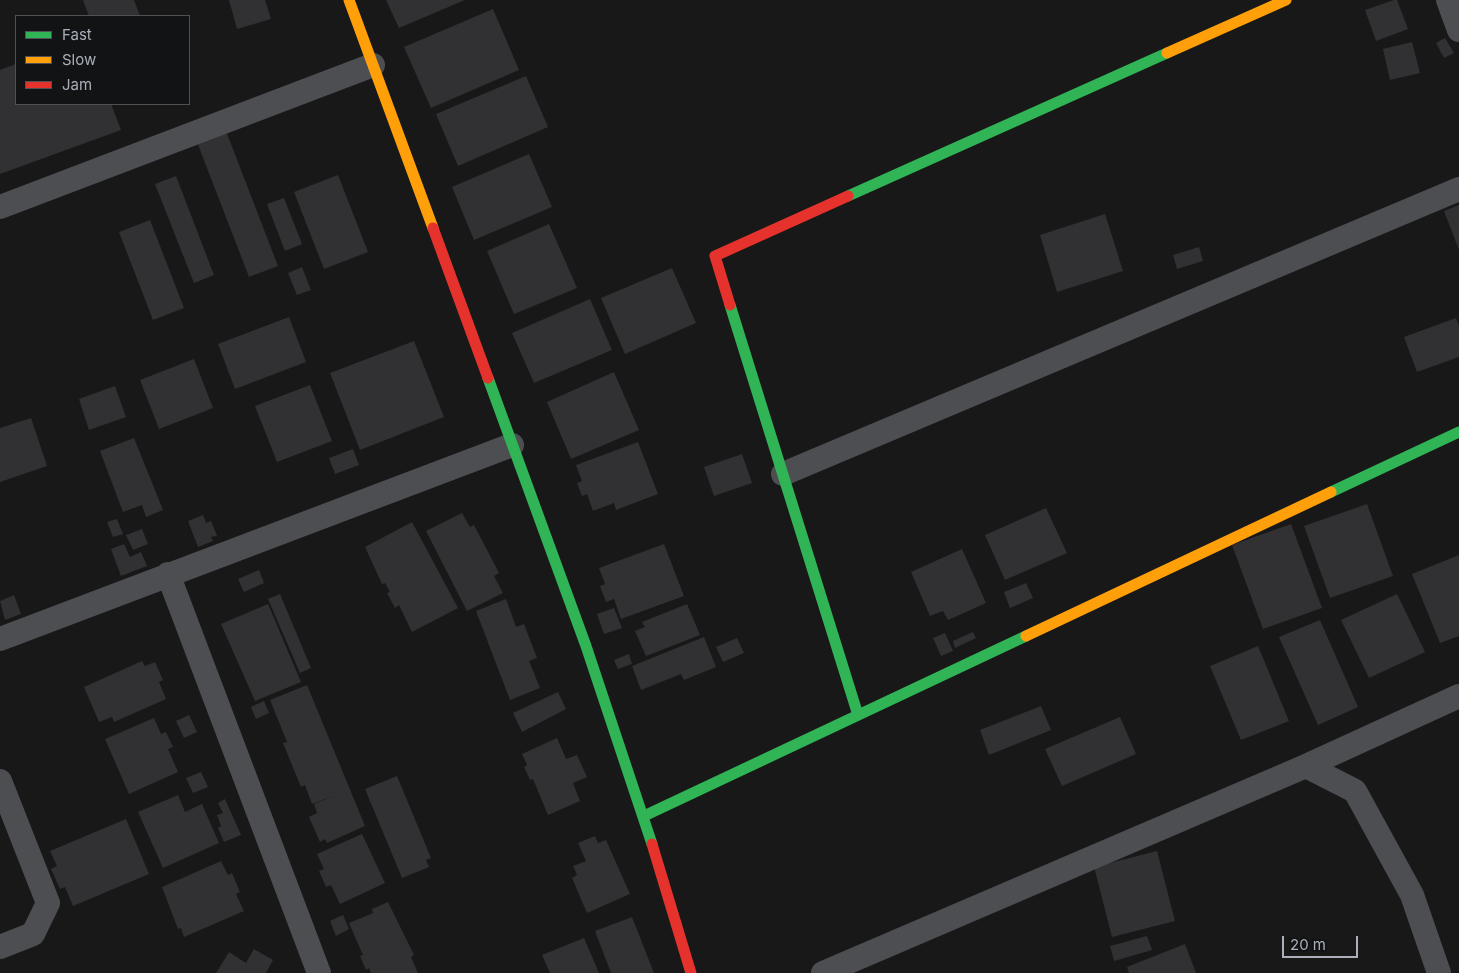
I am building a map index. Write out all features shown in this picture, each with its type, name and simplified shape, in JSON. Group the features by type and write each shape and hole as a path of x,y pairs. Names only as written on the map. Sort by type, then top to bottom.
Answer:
{"street":[{"path":"349,0 586,646 644,816 691,973"},
{"path":"858,715 715,256 1286,0"},
{"path":"1448,0 1459,30"},
{"path":"0,208 373,65"},
{"path":"783,474 1459,189"},
{"path":"644,816 1459,432"},
{"path":"0,638 512,445"},
{"path":"168,574 319,973"},
{"path":"823,973 1306,766 1459,696"},
{"path":"1306,766 1355,791 1412,895 1439,973"},
{"path":"0,781 48,903 33,934 0,947"}],"building":[{"path":"83,0 134,0 140,15 89,15"},
{"path":"229,0 265,0 271,19 237,29"},
{"path":"386,0 465,0 399,28"},
{"path":"1397,0 1408,29 1376,41 1365,10"},
{"path":"493,9 519,70 431,108 404,47"},
{"path":"1445,38 1454,53 1444,58 1436,43"},
{"path":"1412,42 1420,73 1390,80 1383,49"},
{"path":"15,64 15,105 111,105 121,130 0,174 0,70"},
{"path":"526,76 548,127 458,166 436,114"},
{"path":"226,131 278,266 249,277 197,142"},
{"path":"529,154 552,207 474,240 452,187"},
{"path":"338,175 368,252 324,269 294,192"},
{"path":"176,176 214,275 194,283 155,184"},
{"path":"284,198 302,244 285,251 267,204"},
{"path":"1459,205 1459,250 1444,211"},
{"path":"1105,214 1123,271 1057,292 1040,235"},
{"path":"150,220 184,308 153,320 119,232"},
{"path":"549,224 577,288 514,314 487,251"},
{"path":"1199,247 1203,261 1177,269 1173,255"},
{"path":"302,267 311,290 297,295 288,273"},
{"path":"672,268 696,323 625,354 601,298"},
{"path":"590,299 612,350 534,383 512,333"},
{"path":"289,317 306,362 235,389 218,344"},
{"path":"1456,318 1459,326 1459,357 1417,372 1404,337"},
{"path":"414,341 444,417 360,450 330,373"},
{"path":"194,359 213,408 159,429 140,380"},
{"path":"614,372 639,430 571,459 547,402"},
{"path":"310,385 332,441 277,462 255,406"},
{"path":"115,386 126,417 89,430 79,399"},
{"path":"31,418 47,466 0,482 0,428"},
{"path":"134,438 163,510 146,517 142,505 123,512 100,451"},
{"path":"638,442 658,494 616,510 614,503 593,511 587,494 582,496 577,483 582,481 576,465"},
{"path":"353,449 359,465 335,474 329,458"},
{"path":"742,454 752,483 714,496 704,467"},
{"path":"1367,504 1393,576 1330,598 1304,526"},
{"path":"1046,508 1067,553 1005,580 985,535"},
{"path":"462,513 470,527 474,525 499,573 494,576 503,593 467,611 426,531"},
{"path":"203,515 206,523 211,521 217,536 211,537 213,541 198,547 188,521"},
{"path":"117,519 123,534 113,537 107,522"},
{"path":"412,522 458,608 412,632 399,605 395,608 387,593 390,592 385,583 382,584 365,547"},
{"path":"1291,524 1322,608 1263,629 1232,545"},
{"path":"142,529 148,544 133,550 126,535"},
{"path":"124,544 130,557 141,552 147,566 121,576 111,549"},
{"path":"664,544 684,596 621,619 614,599 606,602 600,586 605,584 599,568"},
{"path":"962,549 986,603 948,620 943,611 930,616 911,572"},
{"path":"1459,555 1459,636 1440,643 1412,574"},
{"path":"259,570 264,583 244,592 238,579"},
{"path":"1026,583 1033,598 1010,608 1004,592"},
{"path":"280,594 311,668 300,673 268,599"},
{"path":"1397,594 1425,652 1369,678 1341,620"},
{"path":"14,595 21,614 5,620 0,601"},
{"path":"506,599 516,627 524,624 537,658 529,661 540,688 510,700 476,611"},
{"path":"268,604 301,682 255,701 221,624"},
{"path":"687,604 700,635 646,656 635,631 645,627 642,622"},
{"path":"614,608 622,628 604,634 597,614"},
{"path":"1320,620 1358,707 1318,725 1279,637"},
{"path":"973,632 976,638 955,648 953,641"},
{"path":"945,633 953,651 941,656 933,638"},
{"path":"704,637 716,667 684,680 681,674 641,690 632,666"},
{"path":"737,638 744,653 723,662 716,647"},
{"path":"1258,646 1289,721 1241,740 1210,666"},
{"path":"629,654 632,664 618,669 614,660"},
{"path":"142,661 145,666 155,662 163,680 159,682 166,699 114,722 112,717 99,722 84,687"},
{"path":"307,685 365,826 327,843 325,839 320,842 309,817 317,813 314,804 336,795 312,804 305,785 301,787 283,743 287,742 270,700"},
{"path":"558,692 566,709 522,732 513,713"},
{"path":"264,701 269,713 256,719 251,707"},
{"path":"1041,706 1051,730 989,755 980,730"},
{"path":"189,715 197,732 184,738 176,721"},
{"path":"1120,717 1136,754 1062,786 1045,749"},
{"path":"154,718 161,734 166,732 173,747 168,749 178,772 129,794 105,739"},
{"path":"557,738 566,759 577,755 587,777 573,783 580,801 548,815 533,779 530,780 524,767 527,765 522,754"},
{"path":"201,772 208,787 193,793 186,778"},
{"path":"397,776 431,858 426,860 429,867 402,878 365,789"},
{"path":"178,795 185,812 202,804 219,843 163,868 138,812"},
{"path":"225,799 241,835 224,842 218,828 221,826 217,815 223,813 218,803"},
{"path":"126,819 149,874 73,906 65,887 60,889 51,869 57,866 50,851"},
{"path":"362,834 385,883 340,904 331,885 326,887 319,871 324,869 317,854"},
{"path":"595,836 598,843 606,840 630,894 587,913 572,878 577,875 573,866 586,861 578,843"},
{"path":"1157,851 1175,921 1112,937 1094,867"},
{"path":"221,861 228,875 232,873 240,892 236,894 244,911 184,937 181,928 178,929 162,887"},
{"path":"388,902 414,955 411,957 418,973 371,973 369,968 366,970 360,956 363,955 349,923 373,913 372,909"},
{"path":"343,915 349,929 336,936 330,921"},
{"path":"632,917 654,973 611,973 595,931"},
{"path":"1147,936 1152,950 1114,961 1110,946"},
{"path":"584,938 599,973 550,973 542,955"},
{"path":"1185,944 1196,973 1129,973 1127,967"},
{"path":"254,949 273,960 266,973 216,973 229,952 246,963"}],"traffic: fast":[{"path":"848,196 1167,53"},
{"path":"730,305 858,715"},
{"path":"488,378 586,646 652,844"},
{"path":"1331,492 1459,432"},
{"path":"644,816 1026,636"}],"traffic: slow":[{"path":"349,0 433,228"},
{"path":"1167,53 1286,0"},
{"path":"1026,636 1331,492"}],"traffic: jam":[{"path":"730,305 715,256 848,196"},
{"path":"433,228 488,378"},
{"path":"652,844 691,973"}]}
